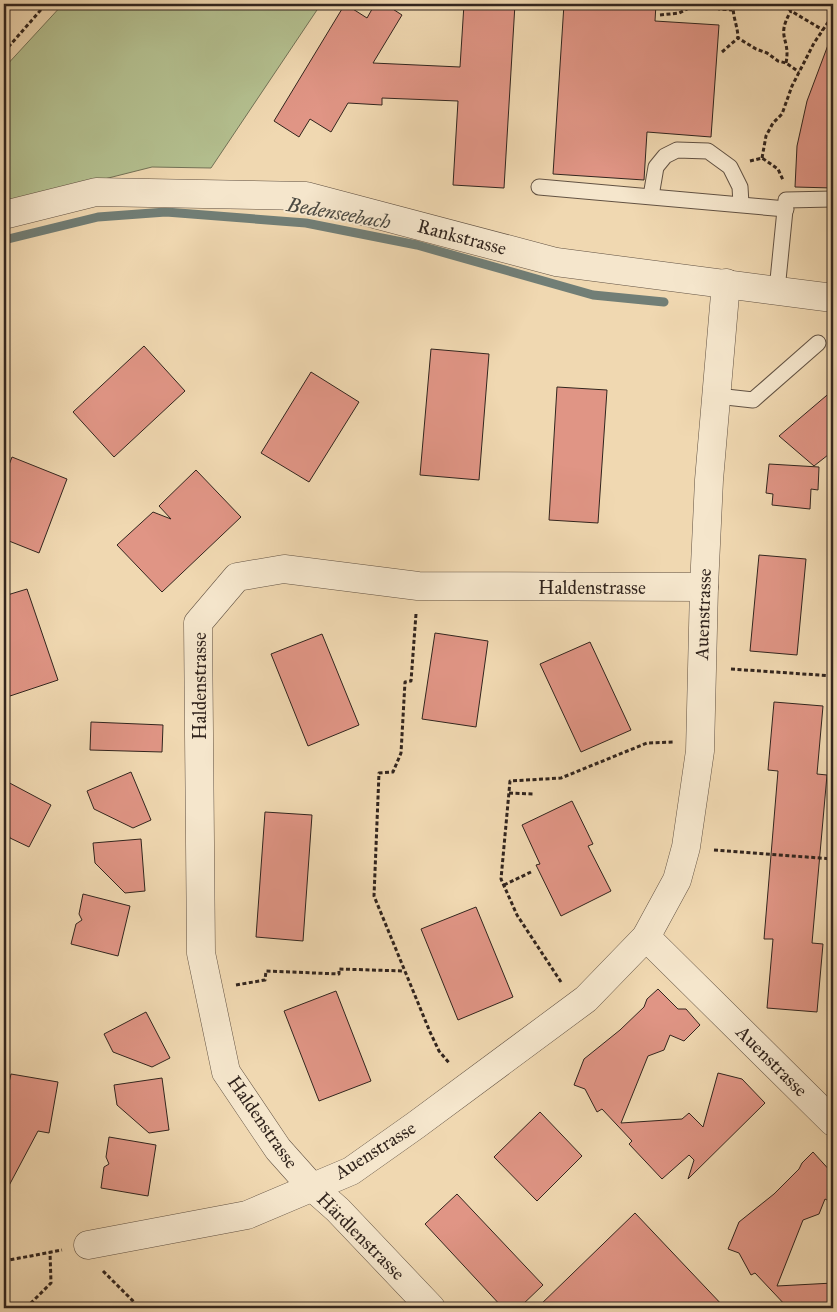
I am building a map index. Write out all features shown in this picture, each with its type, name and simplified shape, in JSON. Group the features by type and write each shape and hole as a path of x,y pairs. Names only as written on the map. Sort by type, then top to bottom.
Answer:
{"street":[{"name":"Rankstrasse","path":"4,215 96,192 306,196 556,262 833,298"},
{"name":"Auenstrasse","path":"88,1245 247,1215 350,1170 416,1125 586,999 646,937 677,880 686,847 700,751 709,480 726,283"},
{"name":"Haldenstrasse","path":"312,1186 278,1149 226,1072 201,953 198,623 237,577 284,569 418,586 704,587"},
{"name":"Auenstrasse","path":"646,937 833,1122"},
{"name":"Härdlenstrasse","path":"312,1186 338,1210 430,1308"}],"lane":[{"path":"651,196 656,167 665,156 677,150 708,151 730,167 740,187 741,204"},
{"path":"539,187 741,204 786,204 833,200"},
{"path":"777,290 786,204"},
{"path":"716,396 753,400 818,343"}],"path":[{"path":"4,52 46,4"},
{"path":"660,15 679,13 698,4"},
{"path":"711,4 719,10 732,10"},
{"path":"722,52 738,38 738,26 732,10 734,4"},
{"path":"784,4 791,11 823,30"},
{"path":"786,63 788,51 782,28 791,11"},
{"path":"762,158 766,136 773,123 782,114 799,72 833,15"},
{"path":"738,38 778,61 786,63 799,72"},
{"path":"735,177 740,169 751,160 762,158 778,169 784,182 786,204"},
{"path":"418,586 411,681 405,682 401,753 393,772 379,773 374,896 430,1032 439,1051 451,1066"},
{"path":"727,669 833,676"},
{"path":"566,990 517,916 501,879 510,781 561,778 647,743 682,742"},
{"path":"509,793 533,794"},
{"path":"710,849 833,860"},
{"path":"504,885 531,872"},
{"path":"209,989 265,980 266,971 339,974 339,969 404,971"},
{"path":"4,1261 88,1245 102,1270 140,1308"},
{"path":"26,1308 51,1283 50,1252"}],"green space":[{"path":"63,4 321,4 211,168 152,167 9,203 4,189 4,68"}],"building":[{"path":"345,4 367,18 375,4 385,4 402,15 373,63 460,67 464,4 515,4 504,188 453,185 458,101 382,98 382,105 348,103 331,132 310,119 299,137 274,121"},
{"path":"564,4 656,4 655,21 719,25 711,137 647,132 644,180 553,174"},
{"path":"831,37 833,37 833,188 795,187 797,146 807,101"},
{"path":"144,346 185,391 114,457 73,412"},
{"path":"431,349 489,354 479,480 420,475"},
{"path":"311,372 359,402 309,482 261,453"},
{"path":"557,387 607,390 598,523 549,520"},
{"path":"833,390 833,451 814,466 779,436"},
{"path":"12,457 67,479 39,553 4,539 4,478"},
{"path":"769,464 819,467 818,490 811,489 810,509 772,505 773,494 766,493"},
{"path":"196,470 241,517 162,592 117,545 153,512 171,519 159,506"},
{"path":"759,555 806,559 797,655 750,651"},
{"path":"27,589 58,680 4,698 4,596"},
{"path":"435,633 488,641 476,727 422,719"},
{"path":"322,634 359,725 308,746 271,654"},
{"path":"590,642 631,730 581,752 540,664"},
{"path":"774,702 823,706 817,774 827,775 812,943 823,944 817,1012 767,1008 773,939 764,939 778,771 768,770"},
{"path":"91,722 163,725 162,752 90,750"},
{"path":"131,772 151,820 133,828 94,809 87,791"},
{"path":"4,780 51,805 29,847 10,838 8,831 4,832"},
{"path":"572,801 593,844 588,846 611,891 561,916 536,865 540,864 522,825"},
{"path":"265,812 312,815 303,941 256,937"},
{"path":"141,839 145,891 125,893 95,863 93,843"},
{"path":"83,894 130,906 118,956 71,944 76,924 82,920 79,914"},
{"path":"476,907 513,997 458,1020 421,929"},
{"path":"658,989 678,1009 686,1009 700,1025 684,1041 670,1035 664,1050 648,1056 621,1123 682,1119 689,1113 703,1127 718,1073 742,1079 765,1103 688,1179 694,1160 689,1155 662,1179 629,1144 632,1141 602,1109 597,1112 585,1089 574,1085 584,1059 620,1030 644,1007 647,999"},
{"path":"336,991 371,1081 319,1101 284,1011"},
{"path":"146,1012 170,1058 152,1067 113,1052 104,1034"},
{"path":"11,1074 58,1082 49,1133 38,1131 4,1195 4,1090 8,1087"},
{"path":"162,1078 169,1130 149,1133 117,1105 114,1085"},
{"path":"540,1112 582,1156 537,1201 494,1157"},
{"path":"109,1137 156,1145 148,1196 101,1188 104,1167 109,1164 106,1157"},
{"path":"813,1152 833,1174 833,1203 825,1199 819,1214 803,1220 777,1286 833,1283 833,1308 788,1308 755,1273 751,1275 739,1253 728,1249 739,1222 774,1194"},
{"path":"457,1194 543,1285 519,1308 503,1308 425,1224"},
{"path":"635,1213 725,1308 537,1308"}],"waterway":[{"name":"Bedenseebach","path":"4,240 98,217 166,212 306,223 417,245 593,295 664,302"}]}
